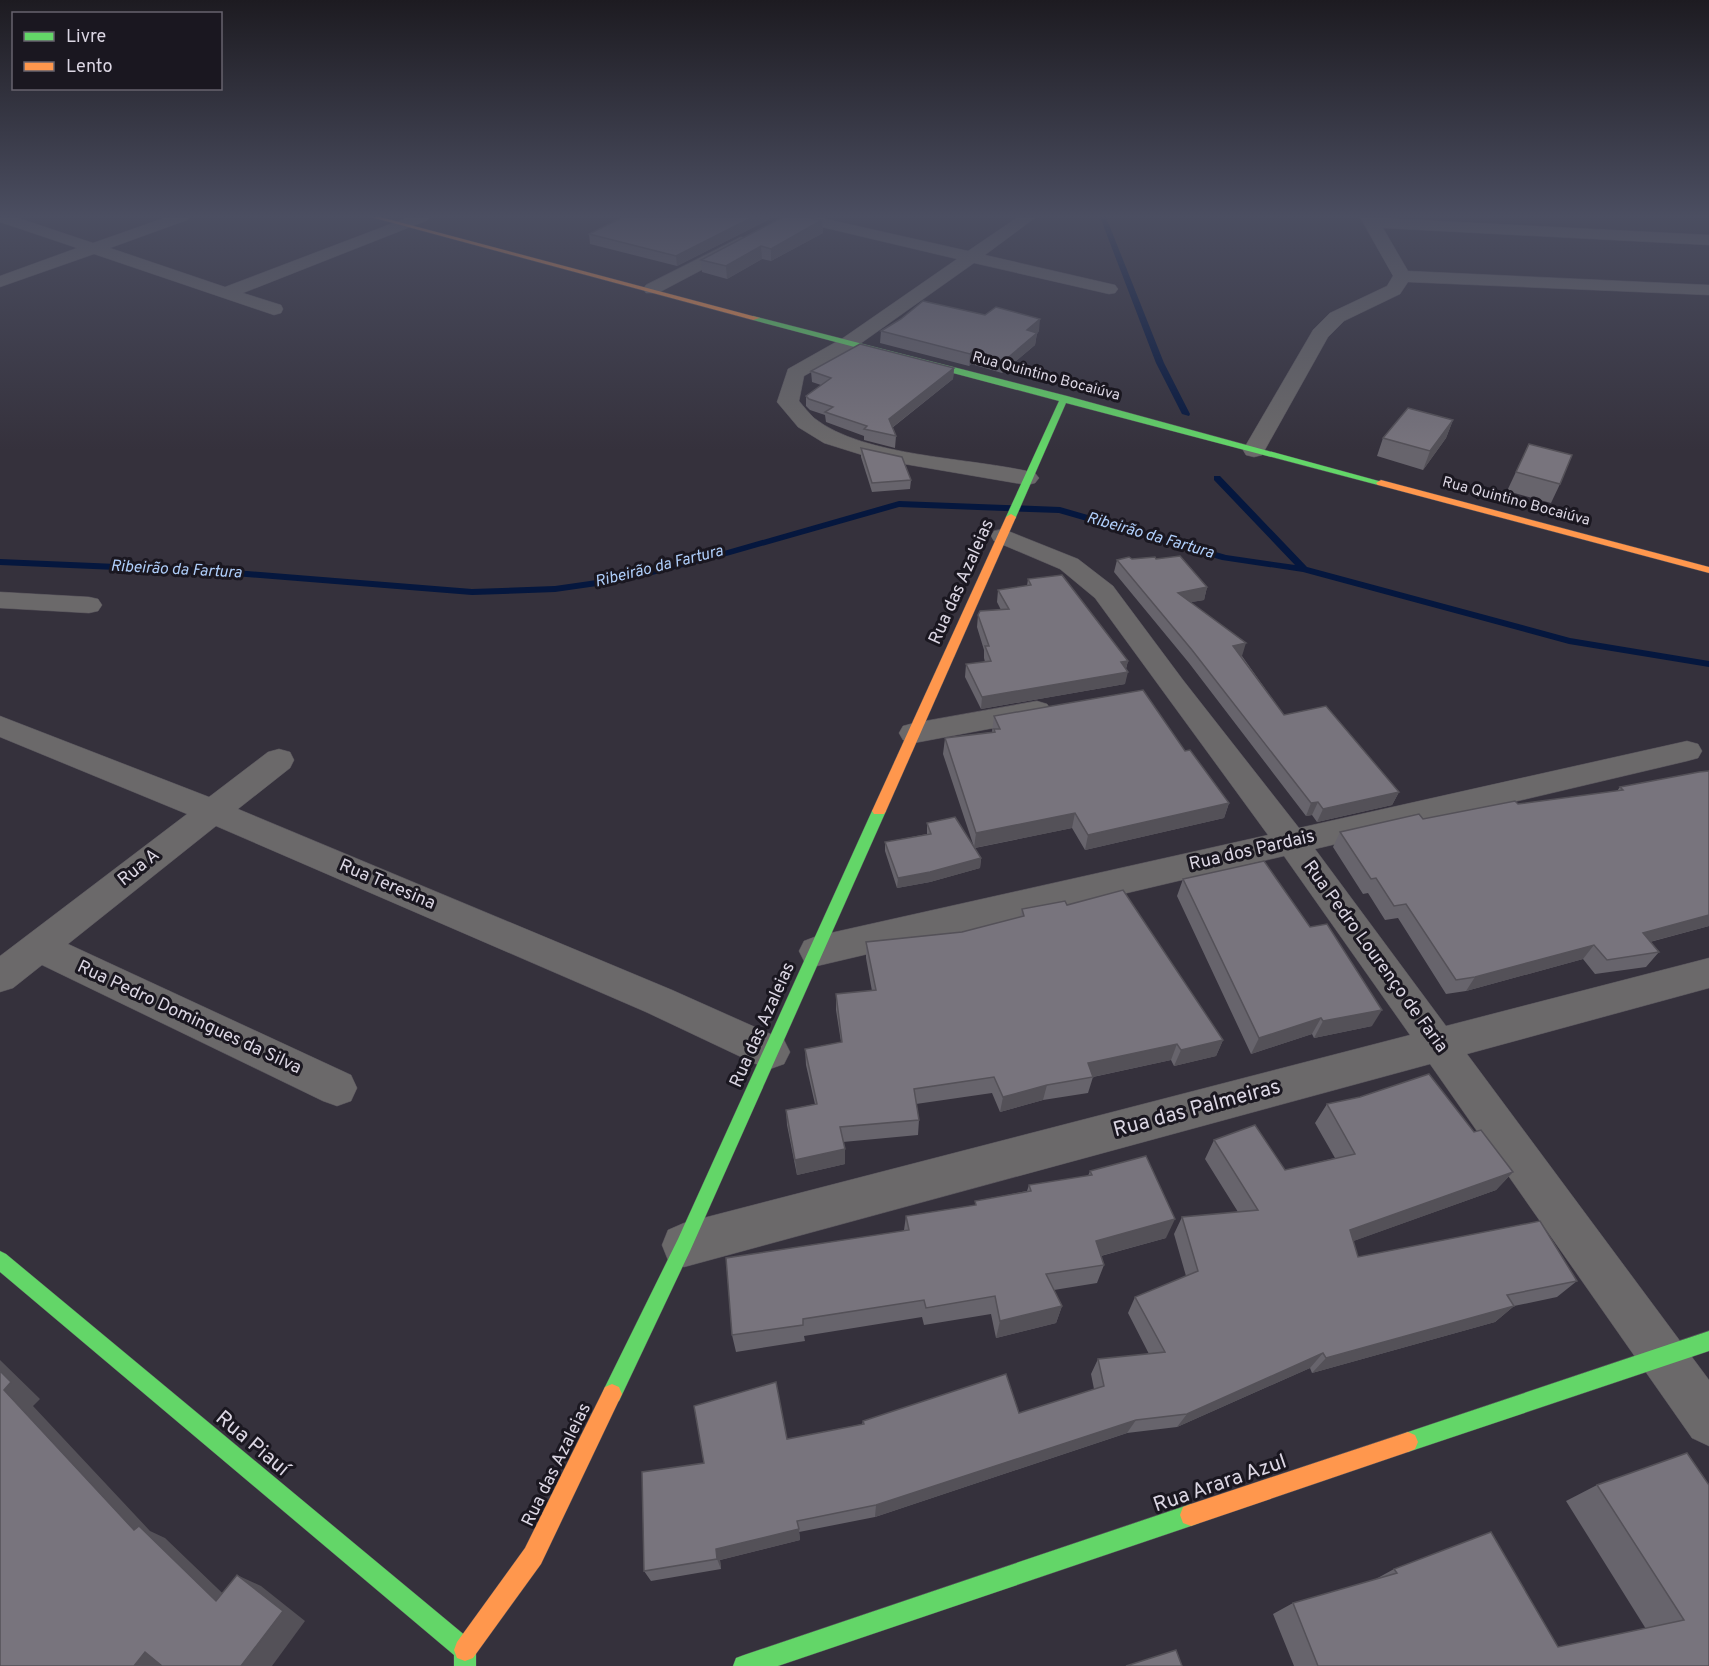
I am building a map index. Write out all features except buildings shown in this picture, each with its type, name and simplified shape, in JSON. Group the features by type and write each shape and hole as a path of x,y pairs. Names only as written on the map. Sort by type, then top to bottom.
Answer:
{"street":[{"path":"235,295 273,309"},
{"name":"Rua Quintino Bocaiúva","path":"673,295 1709,570"},
{"path":"918,295 850,342 795,373 788,402 806,422 832,438 875,452 1024,487"},
{"path":"1254,450 1320,334 1337,317 1384,295"},
{"name":"Rua das Azaleias","path":"465,1650 533,1556 684,1245 1064,398"},
{"name":"Rua Pedro Lourenço de Faria","path":"1006,530 1069,564 1104,592 1173,687 1292,842 1662,1358 1709,1420"},
{"path":"0,600 89,605"},
{"path":"1138,693 1173,687"},
{"path":"914,733 1067,706"},
{"name":"Rua Teresina","path":"0,726 212,811 659,1001 770,1052"},
{"name":"Rua dos Pardais","path":"817,951 1687,751"},
{"name":"Rua A","path":"0,977 279,760"},
{"name":"Rua Pedro Domingues da Silva","path":"40,947 337,1088"},
{"name":"Rua das Palmeiras","path":"684,1245 1709,973"},
{"name":"Rua Piauí","path":"0,1260 465,1650"},
{"name":"Rua Arara Azul","path":"744,1666 1709,1341"},
{"path":"465,1650 465,1666"}],"waterway":[{"path":"1133,295 1160,363 1186,414"},
{"path":"1217,478 1304,569"},
{"name":"Ribeirão da Fartura","path":"0,562 210,571 472,592 555,589 625,579 727,553 899,504 1060,510 1225,558 1304,569"},
{"path":"1304,569 1569,641 1709,664"}],"traffic: fast":[{"path":"756,318 1381,483"},
{"path":"1011,517 1064,398"},
{"path":"612,1394 684,1245 879,811"},
{"path":"0,1260 465,1650 465,1666"},
{"path":"1408,1442 1709,1341"},
{"path":"744,1666 1191,1515"}],"traffic: slow":[{"path":"668,295 756,318"},
{"path":"1381,483 1709,570"},
{"path":"879,811 1011,517"},
{"path":"465,1650 533,1556 612,1394"},
{"path":"1191,1515 1408,1442"}]}
